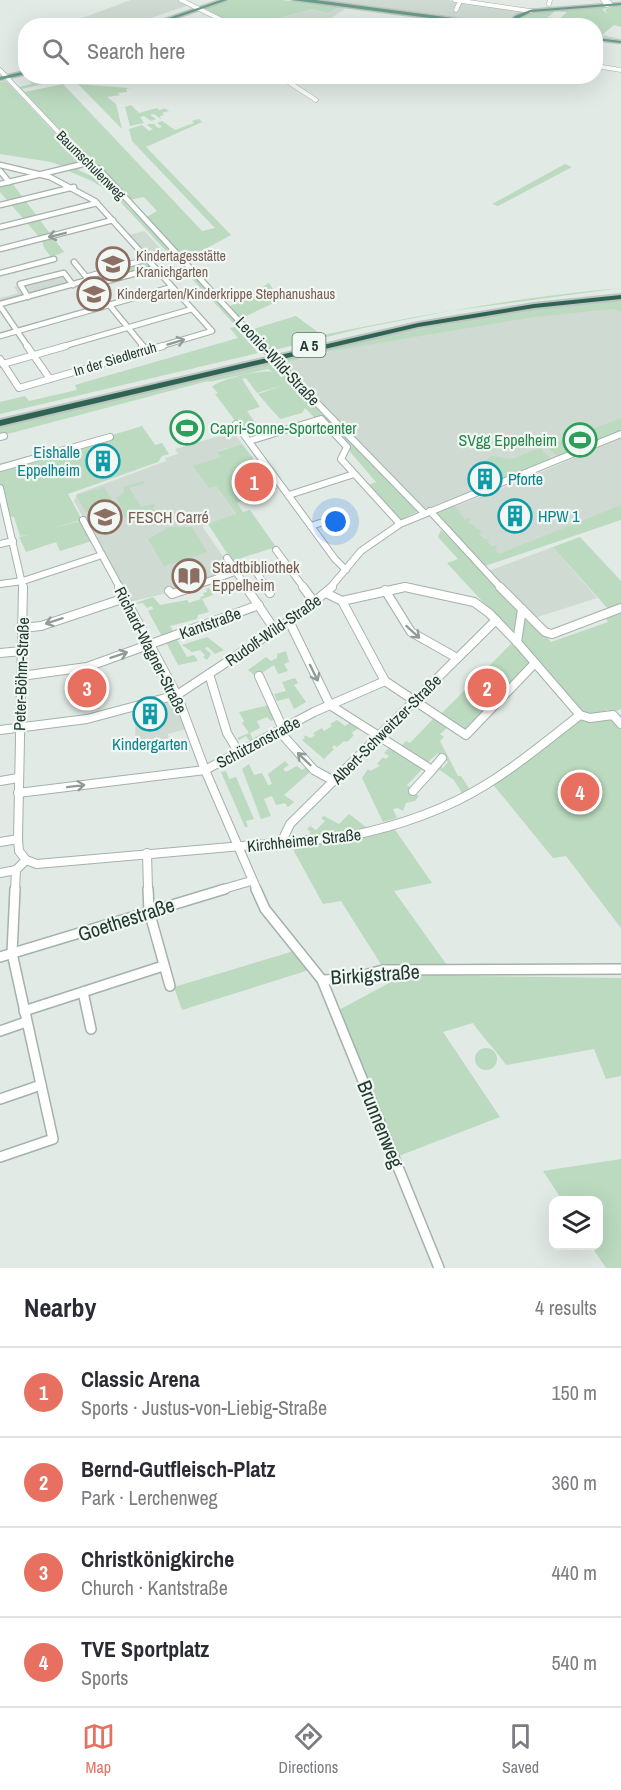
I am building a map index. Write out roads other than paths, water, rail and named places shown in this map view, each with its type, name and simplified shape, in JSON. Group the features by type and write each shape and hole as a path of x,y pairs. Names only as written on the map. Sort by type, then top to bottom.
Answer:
{"highway":[{"name":"A 5","path":"0,418 408,322 493,307 621,295"},
{"name":"A 5","path":"0,423 418,324 621,295"}],"main road":[{"path":"170,18 225,0"},
{"path":"294,0 437,18"},
{"path":"306,0 441,18"},
{"path":"520,18 530,11 606,2 621,4"},
{"path":"603,39 621,42"},
{"path":"603,39 621,42"},
{"path":"0,79 18,75"}],"street":[{"path":"181,0 218,18"},
{"path":"456,10 458,0 512,5 530,11"},
{"path":"493,12 497,5"},
{"path":"603,67 621,70"},
{"name":"Baumschulenweg","path":"0,69 87,163 99,169 183,260"},
{"path":"289,84 316,100"},
{"path":"0,184 87,163"},
{"path":"0,165 44,174 74,187 97,203 192,309 2,361"},
{"path":"0,171 9,182"},
{"path":"0,205 74,187"},
{"path":"0,227 97,203"},
{"path":"0,249 113,220"},
{"path":"0,273 54,259"},
{"path":"89,281 147,259"},
{"name":"Leonie-Wild-Straße","path":"183,260 277,362 545,632 552,634 621,608"},
{"path":"74,262 146,350"},
{"path":"50,379 0,305 89,281 155,268"},
{"path":"28,297 20,284 64,273 73,285"},
{"path":"0,336 172,287"},
{"name":"In der Siedlerruh","path":"2,361 19,388 212,331 192,309"},
{"path":"249,441 321,419 347,447 341,459 400,524"},
{"path":"236,424 341,567 346,570"},
{"name":"Rudolf-Wild-Straße","path":"0,730 87,719 177,695 289,621 326,593 361,551 400,524 621,434"},
{"path":"0,468 110,436"},
{"path":"289,495 354,474"},
{"name":"Peter-Böhm-Straße","path":"0,488 2,505 14,541 23,581 18,839 19,852 26,860"},
{"path":"311,526 338,517 334,512"},
{"path":"0,584 23,581 102,555 83,520"},
{"path":"0,544 14,541"},
{"path":"276,550 314,602"},
{"name":"Richard-Wagner-Straße","path":"102,555 177,695 205,770 238,847"},
{"path":"227,558 275,630"},
{"path":"169,591 171,594 252,566 270,593"},
{"path":"342,601 405,587 468,599 483,607 496,620 580,715 590,718 613,715 621,724"},
{"path":"385,590 411,632 457,658"},
{"path":"326,593 342,601 385,681 466,735 535,663"},
{"path":"22,628 40,626 126,598"},
{"name":"Kantstraße","path":"21,676 83,668 259,605"},
{"path":"517,642 522,609"},
{"name":"Albert-Schweitzer-Straße","path":"282,841 290,825 496,620"},
{"path":"289,621 330,705 432,770"},
{"path":"0,653 22,651"},
{"path":"209,674 226,733 239,753"},
{"path":"259,676 281,730 314,770 334,781"},
{"name":"Schützenstraße","path":"18,793 205,770 330,705 385,681"},
{"name":"Kirchheimer Straße","path":"26,860 37,864 345,837 370,832 429,812 476,791 580,715"},
{"path":"413,790 442,758"},
{"path":"0,781 18,778"},
{"path":"0,842 18,839"},
{"name":"Birkigstraße","path":"238,847 271,918 322,980 350,979 383,970 620,971"},
{"path":"147,853 149,911 170,986"},
{"path":"0,873 16,870 26,860"},
{"path":"0,1156 53,1138 12,953 16,870"},
{"name":"Goethestraße","path":"0,957 252,880"},
{"path":"24,1011 163,966"},
{"name":"Brunnenweg","path":"322,980 439,1268"},
{"path":"83,992 91,1029"},
{"path":"0,1031 26,1022"},
{"path":"0,1099 41,1085"}],"place":[{"name":"Kindertagesstätte Kranichgarten","path":"113,264"},
{"name":"Kindergarten/Kinderkrippe Stephanushaus","path":"94,294"},
{"name":"Capri-Sonne-Sportcenter","path":"187,428"},
{"name":"SVgg Eppelheim","path":"580,440"},
{"name":"Eishalle Eppelheim","path":"103,461"},
{"name":"Pforte","path":"485,479"},
{"name":"Classic Arena","path":"254,482"},
{"name":"HPW 1","path":"515,516"},
{"name":"FESCH Carré","path":"105,517"},
{"name":"Stadtbibliothek Eppelheim","path":"189,576"},
{"name":"Christkönigkirche","path":"87,688"},
{"name":"Bernd-Gutfleisch-Platz","path":"487,688"},
{"name":"Kindergarten","path":"150,714"},
{"name":"TVE Sportplatz","path":"580,792"}]}
